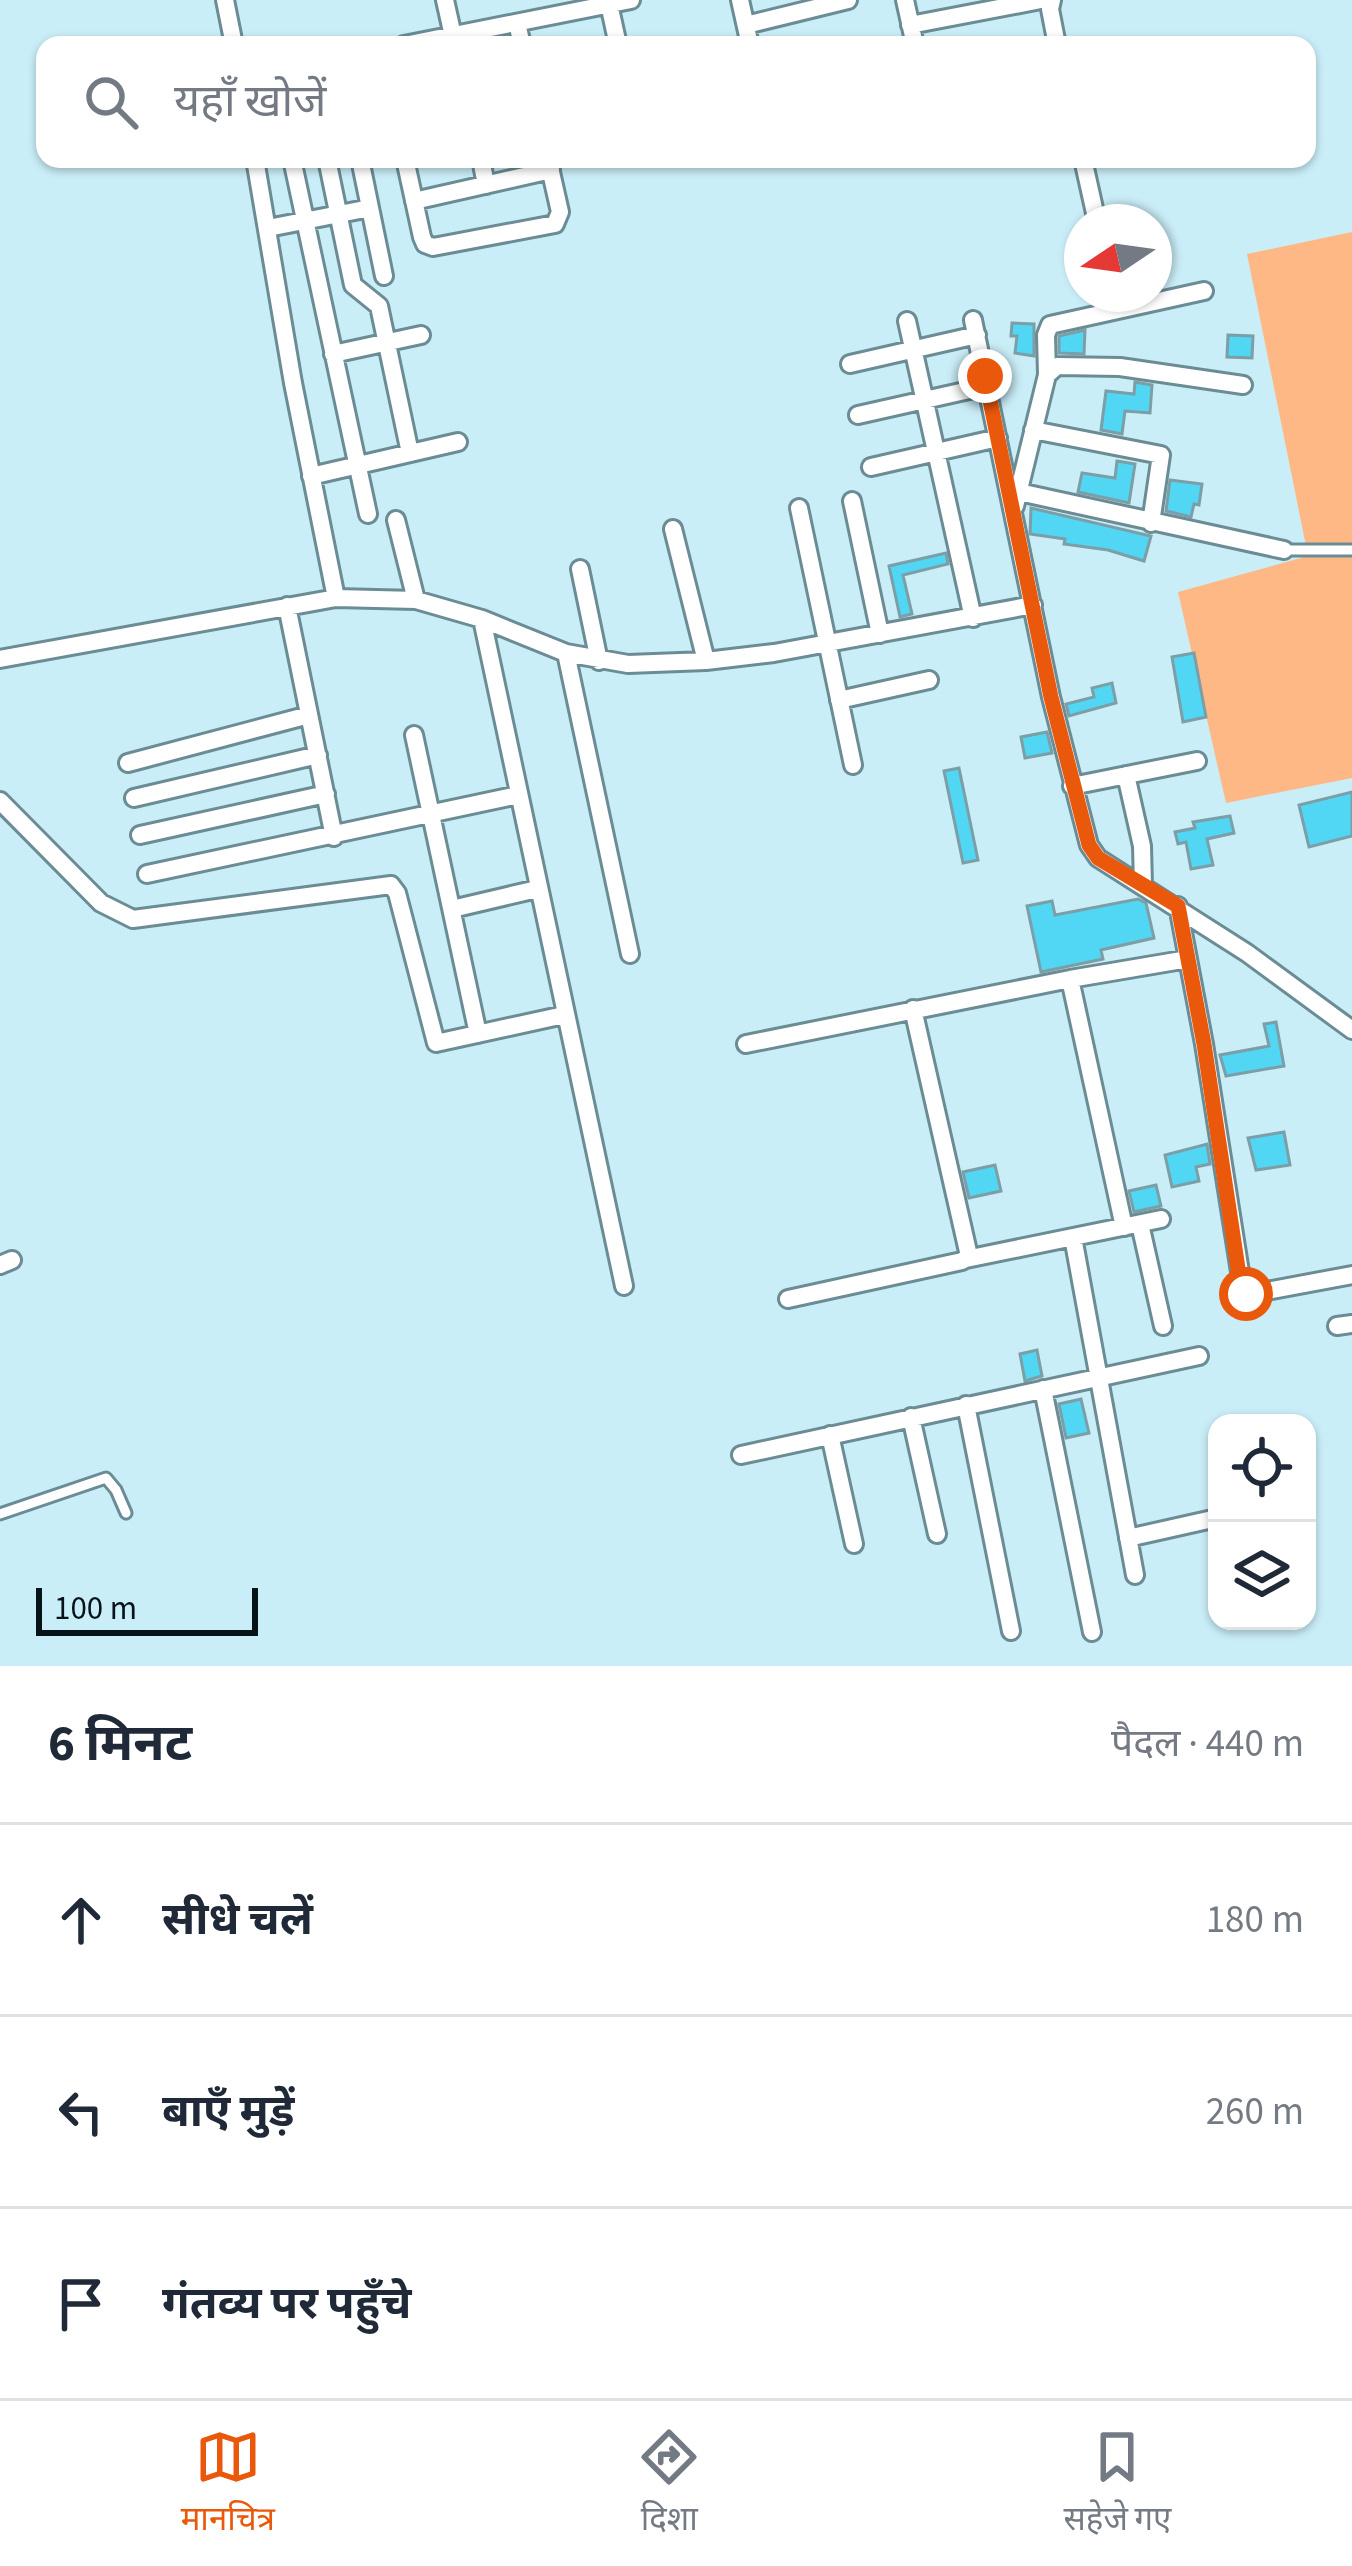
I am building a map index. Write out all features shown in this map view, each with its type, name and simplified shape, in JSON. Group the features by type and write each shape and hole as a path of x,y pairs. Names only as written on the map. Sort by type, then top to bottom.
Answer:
{"street":[{"path":"225,0 232,36"},
{"path":"445,0 453,36"},
{"path":"468,36 631,0"},
{"path":"740,0 748,36"},
{"path":"746,25 796,7 848,0"},
{"path":"905,0 913,36"},
{"path":"910,25 975,6 1041,0"},
{"path":"1052,0 1049,9 1055,36"},
{"path":"609,4 616,36"},
{"path":"517,22 520,36"},
{"path":"257,168 336,598"},
{"path":"294,168 368,514"},
{"path":"329,168 354,290 378,304 410,453"},
{"path":"362,168 384,276"},
{"path":"407,168 428,247 547,227 560,219 551,168"},
{"path":"483,168 486,185"},
{"path":"414,201 540,168"},
{"path":"1085,168 1093,204"},
{"path":"268,228 370,208"},
{"path":"1172,295 1204,291"},
{"path":"1014,513 1047,375 1050,325 1087,312"},
{"path":"907,321 974,618"},
{"path":"850,364 913,350 975,328 1072,786 1093,854 1178,906 1352,1030"},
{"path":"333,354 421,335"},
{"path":"1047,375 1064,364 1243,385"},
{"path":"858,415 987,386"},
{"path":"1033,430 1161,454 1150,524"},
{"path":"871,467 998,438"},
{"path":"311,476 458,442"},
{"path":"1019,492 1285,550"},
{"path":"852,501 880,634"},
{"path":"799,508 853,765"},
{"path":"396,520 416,600"},
{"path":"673,529 706,662"},
{"path":"580,568 599,661"},
{"path":"0,659 336,598 416,600 482,619 566,653 646,664 706,662 1033,605"},
{"path":"287,606 334,837"},
{"path":"482,619 624,1286"},
{"path":"566,653 630,954"},
{"path":"839,700 929,680"},
{"path":"128,763 309,715"},
{"path":"414,735 478,1034"},
{"path":"134,798 317,755"},
{"path":"1072,786 1197,760"},
{"path":"1126,775 1142,846 1143,885"},
{"path":"140,836 326,794"},
{"path":"147,874 518,795"},
{"path":"0,801 101,903 133,919 391,885 397,893 434,1042 564,1015"},
{"path":"452,909 537,890"},
{"path":"1178,906 1243,1292 1352,1275"},
{"path":"746,1044 1188,959"},
{"path":"1070,979 1132,1225 1163,1326"},
{"path":"913,1009 969,1252 966,1259"},
{"path":"788,1299 1161,1219"},
{"path":"1073,1237 1135,1575"},
{"path":"741,1455 1199,1356"},
{"path":"1043,1389 1092,1632"},
{"path":"966,1405 1011,1631"},
{"path":"911,1417 937,1534"},
{"path":"830,1435 854,1544"},
{"path":"1128,1538 1208,1521"}],"lane":[{"path":"1285,550 1352,550"},
{"path":"0,1514 106,1478 126,1513"}],"shaded area":[{"path":"1352,232 1352,778 1226,803 1178,592 1308,556 1247,254"}],"building":[{"path":"1012,323 1034,324 1034,356 1015,353 1017,336 1011,336"},
{"path":"1085,330 1084,354 1059,353 1059,336"},
{"path":"1228,335 1253,336 1252,358 1227,357"},
{"path":"1135,382 1152,385 1150,413 1125,411 1122,434 1101,430 1106,391 1134,394"},
{"path":"1117,461 1135,464 1129,503 1078,492 1082,473 1115,478"},
{"path":"1170,480 1202,484 1199,505 1194,504 1191,517 1166,511"},
{"path":"1031,508 1151,536 1144,561 1030,534"},
{"path":"946,553 948,564 903,575 912,614 900,617 889,566"},
{"path":"1194,653 1206,717 1183,722 1172,657"},
{"path":"1112,683 1116,703 1069,716 1066,704 1094,697 1092,688"},
{"path":"1047,732 1052,753 1025,758 1021,737"},
{"path":"959,768 978,860 963,863 944,771"},
{"path":"1352,792 1352,836 1309,847 1299,805"},
{"path":"1230,816 1234,833 1207,839 1213,865 1191,869 1186,842 1178,844 1175,832 1195,828 1193,822"},
{"path":"1138,899 1146,903 1154,938 1101,950 1103,959 1041,972 1027,906 1052,901 1055,915"},
{"path":"1276,1022 1284,1066 1226,1076 1220,1055 1269,1046 1264,1024"},
{"path":"1284,1132 1290,1165 1256,1170 1248,1138"},
{"path":"1207,1144 1210,1164 1196,1167 1199,1181 1172,1187 1165,1155"},
{"path":"995,1165 1001,1191 969,1198 963,1172"},
{"path":"1156,1185 1161,1206 1134,1212 1129,1191"},
{"path":"1037,1350 1042,1376 1025,1381 1020,1354"},
{"path":"1081,1399 1089,1433 1066,1438 1059,1404"}],"route":[{"path":"985,376 1051,697 1089,845 1098,858 1178,906 1241,1288 1246,1294"}]}
